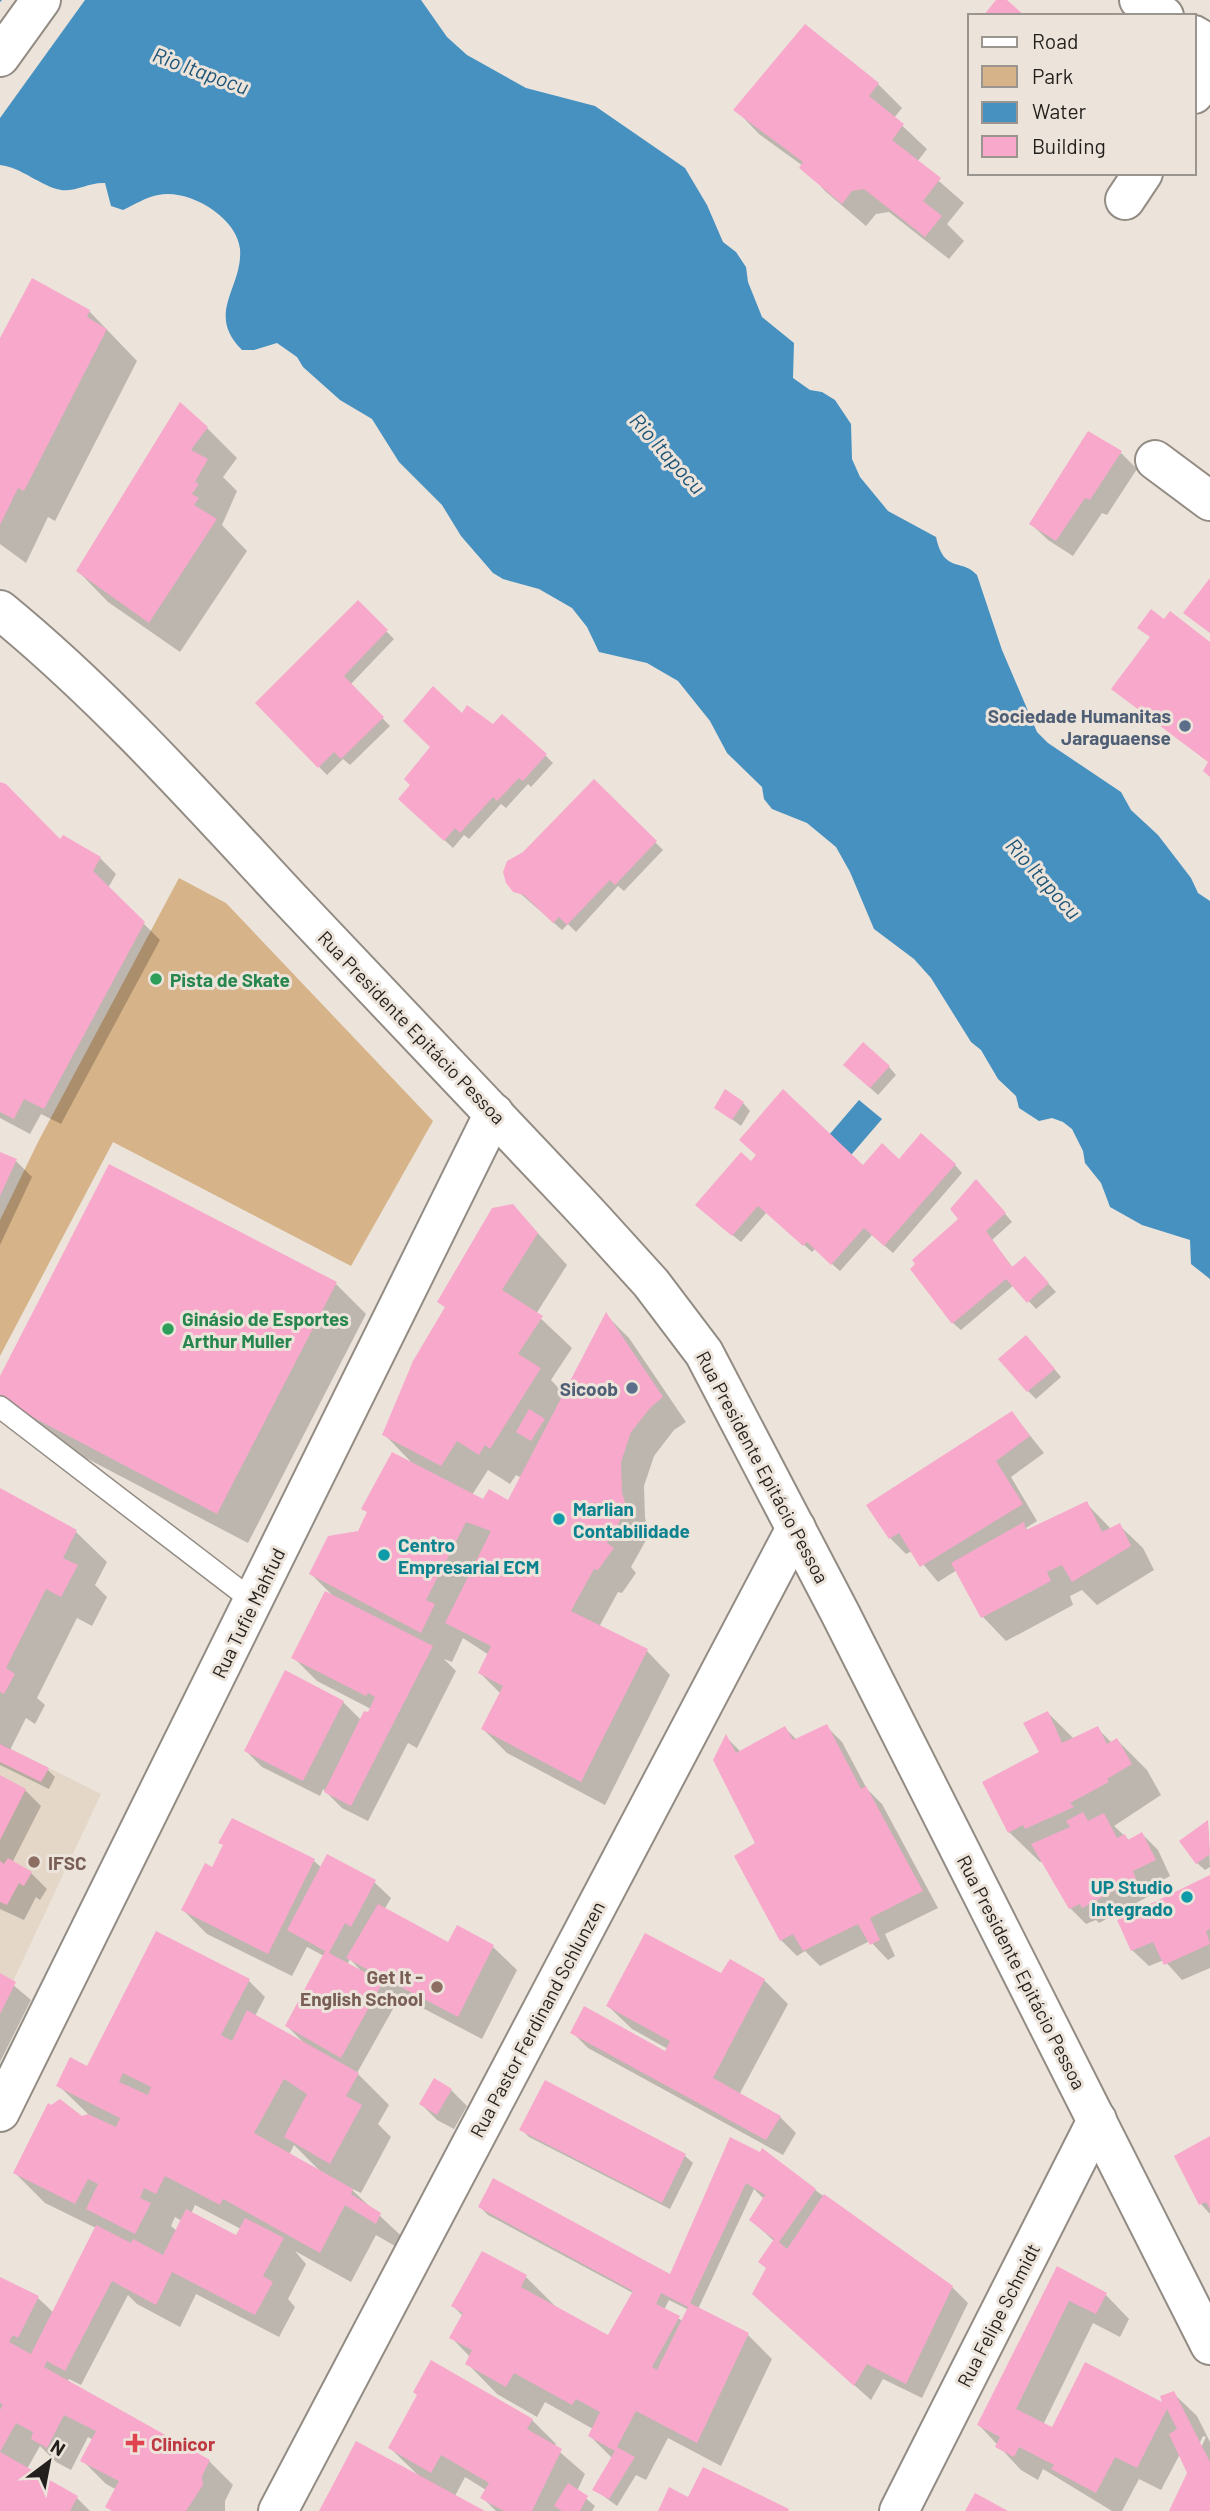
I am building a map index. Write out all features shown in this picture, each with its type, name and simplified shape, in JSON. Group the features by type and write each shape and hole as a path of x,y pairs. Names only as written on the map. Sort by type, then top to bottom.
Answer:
{"main road":[{"path":"0,57 41,0"},
{"path":"1139,0 1161,14"},
{"path":"1196,91 1210,70"},
{"path":"1155,460 1210,501"},
{"name":"Rua Presidente Epitácio Pessoa","path":"0,610 36,639 111,712 494,1113 651,1283 704,1353 796,1528 1210,2346"},
{"name":"Rua Tufie Mahfud","path":"0,2112 494,1113"},
{"name":"Rua Pastor Ferdinand Schlunzen","path":"278,2511 796,1528"},
{"name":"Rua Felipe Schmidt","path":"899,2511 1097,2120"}],"lane":[{"path":"0,1407 253,1601"}],"shaded area":[{"name":"IFSC","path":"0,1743 101,1794 0,2009"}],"green space":[{"path":"179,878 226,903 433,1121 351,1266 113,1142 0,1356 0,1220 39,1140"}],"water":[{"name":"Rio Itapocu","path":"0,0 421,0 447,37 467,55 526,88 595,106 685,168 707,205 723,242 736,252 746,267 748,282 762,317 794,343 793,378 810,390 822,392 835,400 851,424 852,459 860,477 888,511 936,537 939,549 949,561 977,575 1002,650 1037,732 1048,743 1121,792 1131,810 1158,835 1191,878 1198,893 1210,901 1210,1279 1191,1264 1190,1240 1142,1225 1110,1207 1101,1183 1085,1163 1083,1151 1072,1129 1052,1118 1039,1121 1019,1108 1016,1096 998,1079 981,1050 971,1042 931,978 914,959 874,929 850,872 836,847 807,823 772,809 764,799 762,787 727,753 710,721 678,681 647,663 599,652 587,627 572,608 539,589 503,579 493,573 461,536 442,505 399,462 372,419 340,400 303,367 297,357 277,343 254,350 242,350 231,337 226,324 228,300 236,276 240,249 237,237 221,216 196,201 170,194 149,197 123,210 111,206 105,183 61,190 0,165"},
{"path":"859,1100 882,1119 851,1155 829,1135"}],"pier":[{"path":"85,0 0,118 0,2"}],"building":[{"path":"996,0 1007,0 1023,14 985,14"},
{"path":"805,24 879,83 869,96 904,124 892,140 941,178 923,201 942,216 925,237 864,189 852,191 842,204 799,168 803,162 733,110"},
{"path":"32,278 90,310 87,317 107,329 24,491 18,488 0,525 0,338"},
{"path":"180,402 208,427 191,450 208,459 195,482 199,484 192,494 199,498 194,505 217,519 149,623 76,571"},
{"path":"1088,431 1122,451 1090,500 1085,498 1056,541 1029,524"},
{"path":"1210,578 1210,633 1183,613"},
{"path":"358,600 388,630 344,676 384,717 341,759 334,752 318,768 255,703"},
{"name":"Sociedade Humanitas Jaraguaense","path":"1151,609 1164,619 1170,611 1210,642 1210,777 1203,771 1208,762 1111,689 1150,637 1137,628"},
{"path":"433,686 462,713 467,705 493,724 502,714 547,754 523,781 519,778 497,801 493,797 460,833 455,828 444,841 398,799 410,785 404,779 430,747 403,721"},
{"path":"594,779 657,841 615,885 610,880 567,925 559,917 553,923 524,895 513,892 506,883 503,872 507,861 523,852"},
{"path":"0,782 6,784 60,839 63,835 101,857 93,871 145,922 44,1109 24,1099 14,1119 0,1112"},
{"path":"863,1042 890,1066 870,1088 843,1065"},
{"path":"725,1089 744,1102 732,1120 714,1108"},
{"path":"783,1089 863,1165 882,1143 899,1159 921,1133 956,1164 884,1246 864,1228 831,1265 807,1242 803,1246 758,1206 732,1236 695,1205 741,1152 751,1161 756,1155 739,1140"},
{"path":"0,1152 17,1159 0,1196"},
{"name":"Ginásio de Esportes Arthur Muller","path":"109,1164 337,1282 217,1514 0,1400 0,1376"},
{"path":"976,1179 1006,1213 986,1231 1012,1267 1025,1256 1049,1283 1027,1303 1006,1279 952,1324 910,1269 915,1264 912,1260 958,1219 950,1209"},
{"path":"513,1204 538,1233 502,1290 543,1316 518,1354 541,1368 490,1449 485,1445 479,1455 457,1441 441,1466 382,1435 413,1361 445,1307 437,1302 492,1208"},
{"path":"606,1312 663,1397 651,1407 631,1432 621,1462 622,1493 627,1508 607,1543 614,1548 598,1570 594,1569 571,1611 648,1649 581,1782 481,1729 503,1686 478,1673 491,1646 445,1623 491,1531 466,1522 426,1600 435,1604 421,1633 309,1574 328,1536 358,1531 367,1512 361,1509 392,1452 483,1499 489,1489 508,1500"},
{"path":"1026,1335 1055,1369 1027,1392 998,1359"},
{"path":"529,1409 545,1419 531,1441 516,1432"},
{"path":"1012,1411 1030,1436 996,1461 1023,1504 920,1567 899,1533 889,1539 866,1505"},
{"path":"0,1488 77,1530 63,1558 78,1565 61,1597 46,1589 6,1668 15,1674 4,1694 0,1692"},
{"path":"1087,1501 1102,1532 1120,1523 1131,1546 1072,1582 1062,1565 1047,1572 1051,1581 981,1618 951,1563 1024,1522 1026,1530"},
{"path":"325,1591 433,1646 351,1806 324,1792 364,1711 368,1712 375,1697 368,1693 366,1696 291,1658"},
{"path":"285,1670 344,1701 303,1781 244,1751"},
{"path":"1048,1711 1062,1743 1098,1726 1107,1744 1117,1738 1132,1764 1107,1779 1109,1782 1070,1803 1074,1807 1025,1829 1023,1825 1008,1833 982,1782 1039,1752 1023,1723"},
{"path":"827,1724 861,1789 866,1786 923,1891 870,1918 880,1940 870,1945 858,1924 803,1951 793,1934 780,1941 734,1856 755,1843 713,1760 726,1734 736,1753 785,1726 793,1740"},
{"path":"0,1744 49,1768 41,1782 0,1762"},
{"path":"0,1775 26,1789 0,1840"},
{"path":"1083,1812 1088,1821 1104,1813 1117,1838 1125,1834 1128,1840 1142,1832 1156,1860 1133,1871 1136,1879 1082,1908 1080,1904 1069,1909 1031,1844 1070,1827 1066,1821"},
{"path":"232,1818 315,1859 268,1954 181,1910 205,1863 212,1867 223,1845 218,1843"},
{"path":"1208,1820 1210,1854 1196,1864 1179,1841"},
{"path":"327,1854 376,1880 351,1927 345,1923 329,1953 383,1982 341,2058 285,2026 325,1951 287,1930"},
{"path":"8,1858 32,1872 24,1886 19,1883 7,1905 0,1902 0,1861 4,1864"},
{"name":"UP Studio Integrado","path":"1210,1875 1210,1929 1206,1931 1210,1944 1164,1965 1153,1942 1131,1951 1117,1920"},
{"name":"Get It - English School","path":"378,1904 448,1942 457,1925 494,1945 458,2017 346,1958"},
{"path":"156,1931 250,1979 221,2035 232,2041 247,2010 359,2073 346,2096 362,2105 330,2164 284,2137 307,2094 284,2079 254,2133 353,2189 351,2194 381,2213 376,2224 345,2205 320,2253 223,2199 220,2205 165,2176 156,2194 144,2188 140,2198 151,2203 135,2234 86,2209 98,2184 88,2179 75,2204 13,2173 48,2103 51,2105 60,2099 82,2116 88,2114 116,2127 120,2118 56,2086 70,2057 87,2066","holes":["123,2073 151,2087 148,2095 119,2082"]},
{"path":"645,1933 721,1973 730,1959 765,1979 713,2078 781,2116 766,2140 570,2033 584,2006 665,2051 670,2041 606,2006"},
{"path":"0,1973 16,1982 0,2014"},
{"path":"434,2078 452,2089 437,2115 419,2104"},
{"path":"545,2080 686,2154 662,2203 519,2130"},
{"path":"1210,2136 1210,2209 1206,2202 1199,2205 1174,2156"},
{"path":"730,2137 760,2152 762,2148 816,2189 779,2242 787,2249 824,2194 953,2286 906,2384 867,2364 854,2386 752,2294 766,2268 758,2262 774,2239 749,2220 765,2195 746,2183 690,2303 749,2333 697,2443 636,2411 617,2447 635,2457 609,2499 592,2490 615,2451 588,2436 600,2412 576,2399 572,2405 514,2373 506,2387 465,2364 472,2350 449,2338 463,2313 451,2306 482,2251 527,2275 521,2287 608,2335 633,2291 478,2207 493,2178 670,2274","holes":["661,2293 688,2307 657,2370 652,2367 680,2316 656,2304"]},
{"path":"186,2209 236,2235 245,2218 284,2238 263,2276 273,2282 255,2315 172,2272 156,2305 112,2281 65,2371 47,2361 44,2367 210,2460 202,2476 203,2485 186,2511 112,2511 105,2507 119,2481 80,2461 96,2431 64,2415 47,2448 31,2439 33,2432 16,2423 0,2452 0,2410 3,2404 0,2403 0,2277 39,2296 18,2338 13,2335 9,2342 31,2354 96,2225 131,2243 133,2239 163,2255"},
{"path":"1057,2266 1107,2293 1096,2314 1069,2301 1016,2409 1052,2427 1085,2362 1162,2402 1160,2396 1174,2391 1210,2462 1210,2511 1169,2511 1187,2473 1169,2434 1177,2429 1167,2409 1137,2468 1115,2457 1096,2493 1051,2469 1054,2465 1019,2447 1014,2457 995,2447 1000,2437 977,2425"},
{"path":"431,2360 533,2419 527,2429 562,2449 532,2511 504,2511 480,2498 489,2483 441,2455 431,2473 388,2448 417,2395 413,2392"},
{"path":"356,2441 485,2511 319,2511"},
{"path":"0,2452 78,2496 70,2511 0,2511"},
{"path":"703,2467 789,2509 788,2511 658,2511 669,2487 688,2497"},
{"path":"568,2483 588,2496 580,2511 562,2511 554,2506"},
{"path":"975,2493 1008,2511 965,2511"}],"place":[{"name":"Sociedade Humanitas Jaraguaense","path":"1185,726"},
{"name":"Pista de Skate","path":"156,979"},
{"name":"Ginásio de Esportes Arthur Muller","path":"168,1329"},
{"name":"Sicoob","path":"632,1388"},
{"name":"Marlian Contabilidade","path":"559,1519"},
{"name":"Centro Empresarial ECM","path":"384,1555"},
{"name":"IFSC","path":"34,1862"},
{"name":"UP Studio Integrado","path":"1187,1897"},
{"name":"Get It - English School","path":"437,1987"},
{"name":"Clinicor","path":"135,2443"}]}
